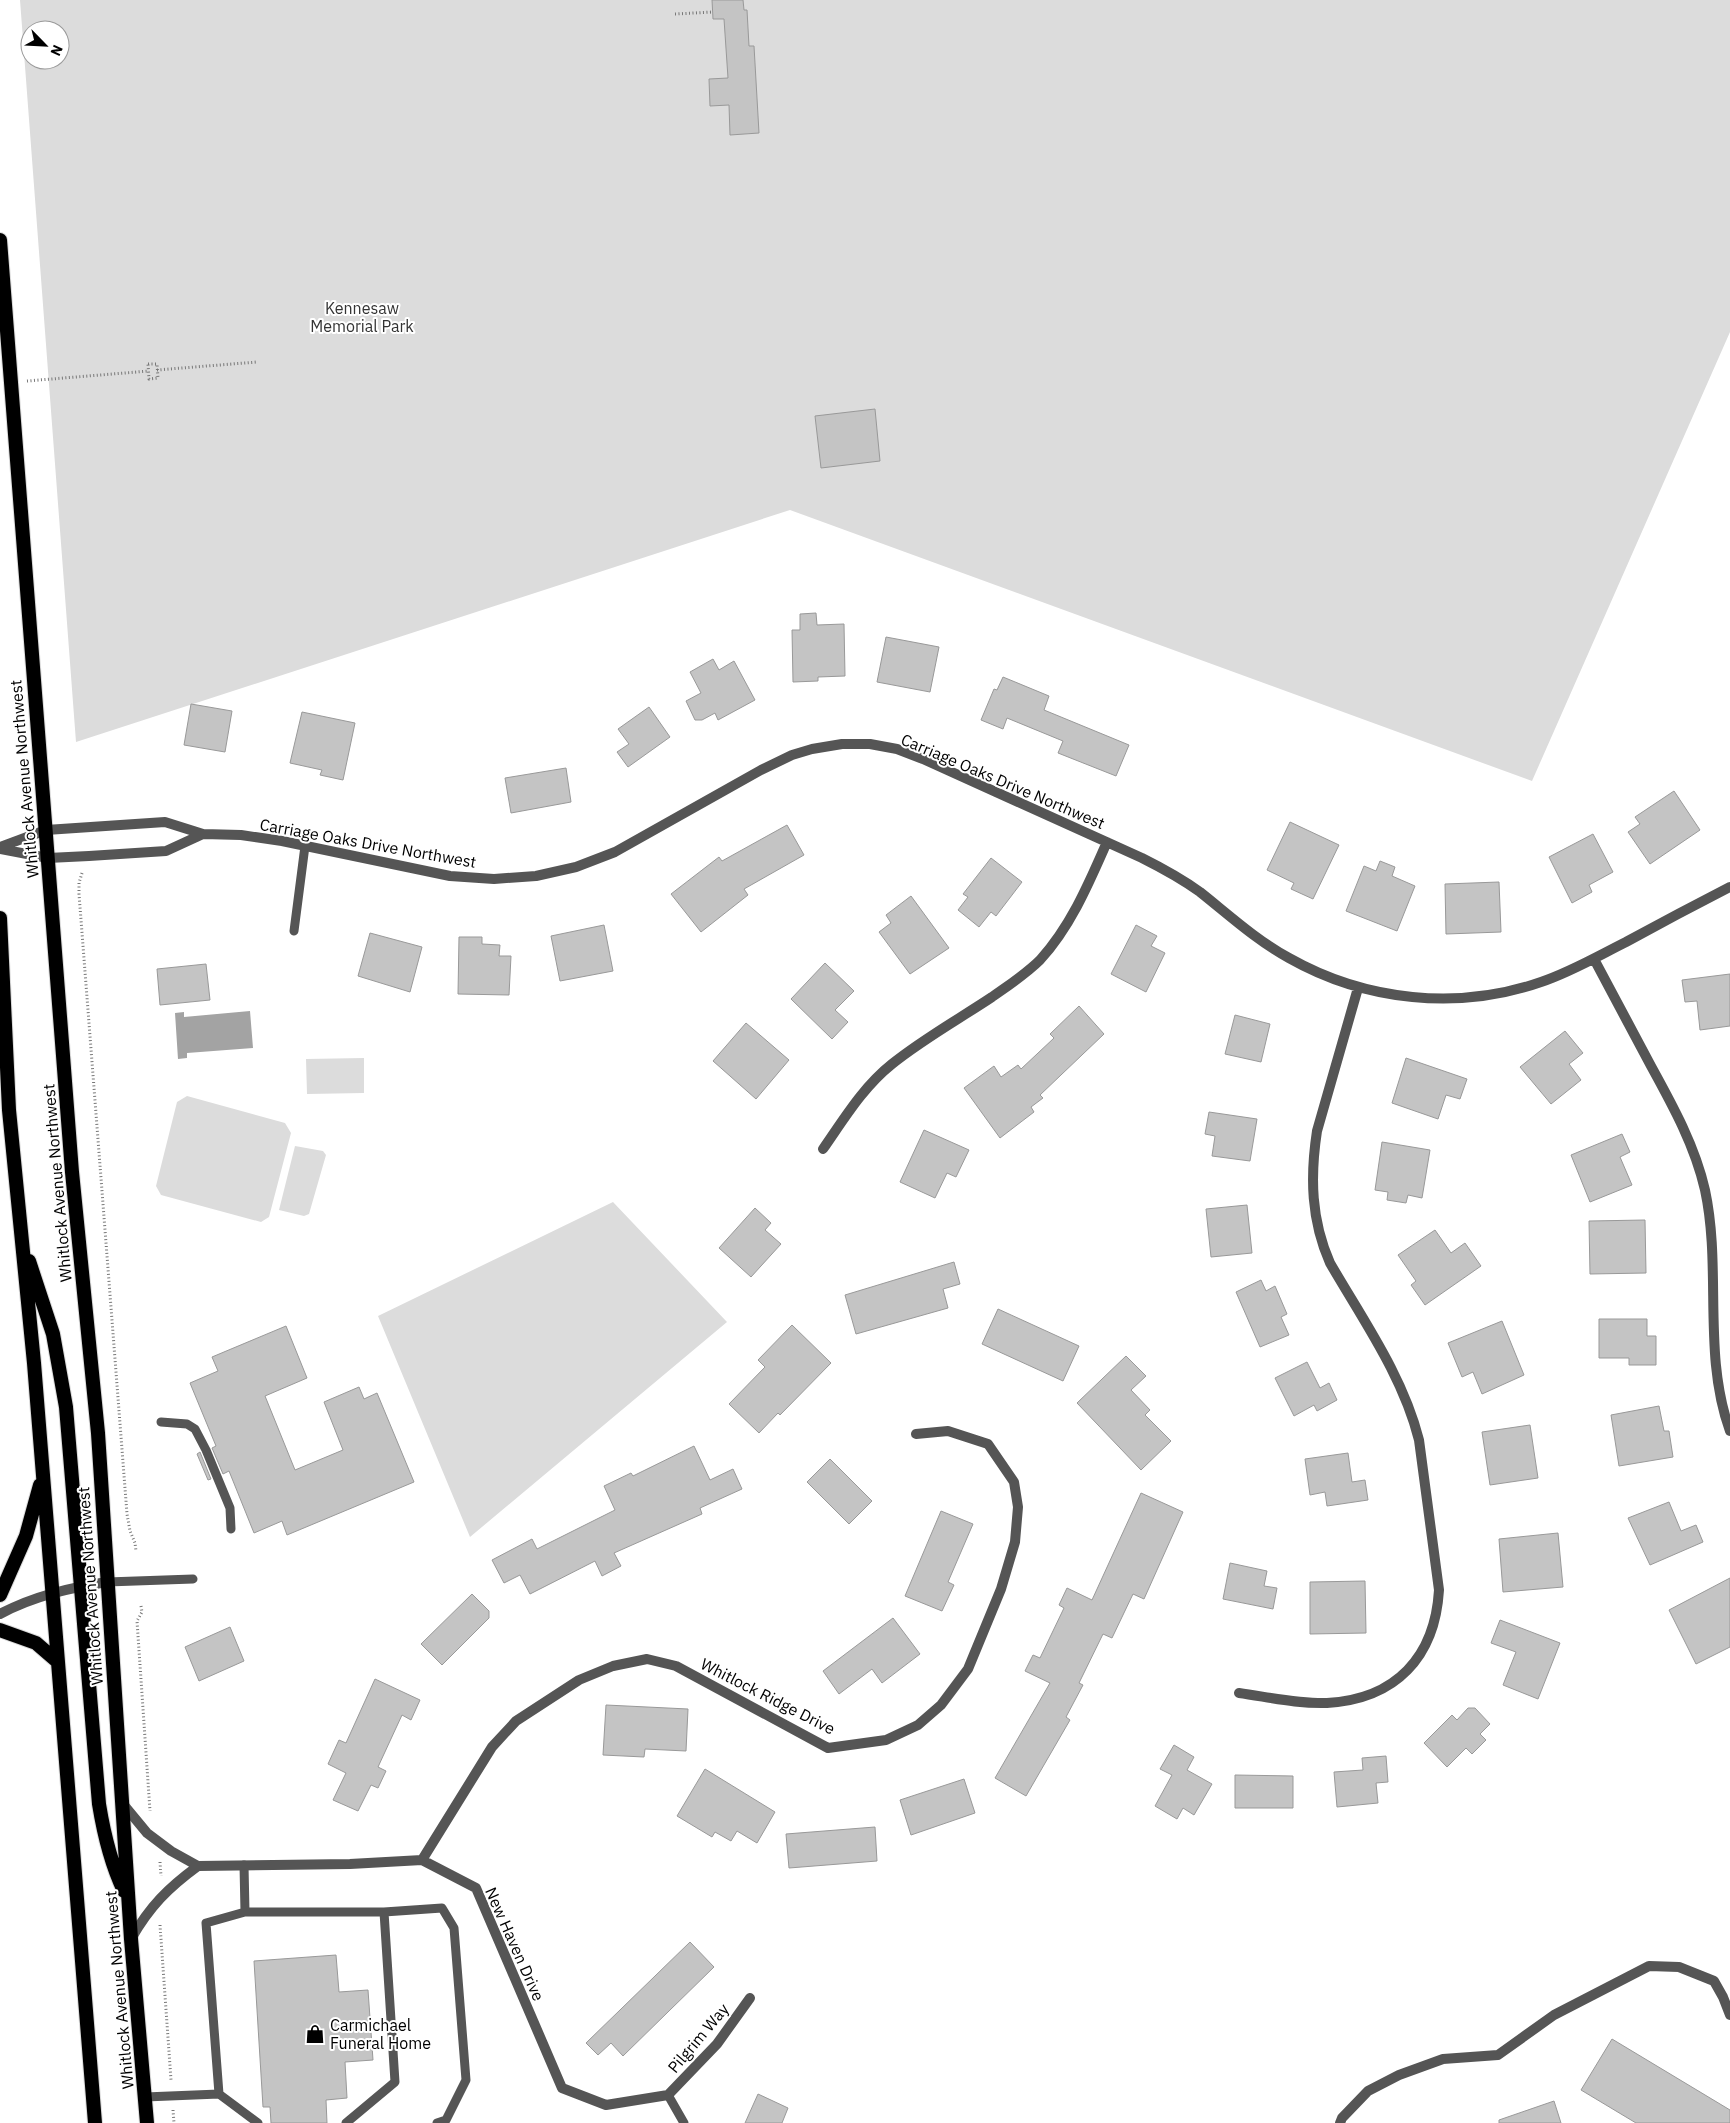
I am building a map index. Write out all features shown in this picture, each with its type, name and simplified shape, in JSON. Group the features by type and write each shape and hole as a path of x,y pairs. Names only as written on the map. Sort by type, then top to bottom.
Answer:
{"highway":[{"name":"Whitlock Avenue Northwest","path":"0,240 72,1172 98,1433 131,1939 147,2123"},
{"name":"Whitlock Avenue Northwest","path":"0,918 9,1110 43,1472 95,2123"},
{"path":"23,1246 43,1301 60,1370 66,1408 94,1755 103,1833 129,1900"},
{"path":"0,1595 26,1536 43,1472"},
{"path":"0,1630 36,1643 58,1662"}],"street":[{"name":"Carriage Oaks Drive Northwest","path":"203,834 241,835 305,846 450,876 494,879 551,874 576,867 615,852 761,770 792,755 812,749 842,744 870,744 896,749 914,756 1107,842 1172,874 1199,891 1251,933 1287,957 1326,976 1358,988 1426,998 1482,996 1520,989 1542,982 1594,959 1730,887"},
{"path":"0,848 46,830 165,822 203,834"},
{"path":"0,848 48,858 166,850 203,834"},
{"path":"823,1149 851,1107 873,1080 893,1063 1018,979 1040,960 1070,917 1089,883 1107,842"},
{"path":"1594,959 1676,1111 1689,1140 1705,1189 1712,1239 1716,1369 1730,1431"},
{"path":"1239,1693 1301,1702 1326,1703 1348,1701 1363,1696 1389,1684 1405,1672 1418,1658 1428,1643 1438,1611 1439,1590 1420,1440 1414,1418 1397,1378 1330,1263 1322,1244 1313,1199 1313,1156 1317,1131 1358,988"},
{"name":"Whitlock Ridge Drive","path":"422,1860 492,1747 516,1720 579,1680 613,1666 647,1659 676,1666 828,1748 886,1740 918,1726 941,1705 968,1669 1001,1589 1015,1542 1018,1507 1014,1482 988,1444 948,1430 916,1434"},
{"path":"0,1614 17,1605 53,1592 107,1582"},
{"path":"122,1804 147,1833 171,1851 198,1866 175,1882 156,1900 131,1939"},
{"name":"New Haven Drive","path":"198,1866 422,1860 476,1888 562,2088 606,2104 668,2095"},
{"path":"1340,2123 1342,2118 1368,2091 1399,2075 1443,2059 1498,2055 1554,2015 1649,1966 1678,1967 1714,1980 1723,1996 1730,2015"},
{"name":"Pilgrim Way","path":"668,2095 717,2044 750,1998"}],"lane":[{"path":"294,931 305,846"},
{"path":"161,1422 187,1424 195,1429 206,1450 230,1508 232,1529"},
{"path":"107,1582 193,1579"},
{"path":"244,1865 245,1912"},
{"path":"219,2094 206,1922 245,1912 384,1912 442,1908 454,1928 466,2080 446,2120 438,2123"},
{"path":"346,2123 395,2082 384,1912"},
{"path":"145,2098 219,2094 258,2123"},
{"path":"668,2095 684,2123"}],"path":[{"path":"675,14 713,12"},
{"path":"157,370 257,362"},
{"path":"148,364 157,364 157,370 158,378 149,379 148,364"},
{"path":"27,381 148,371"},
{"path":"80,868 83,871 79,883 79,894 126,1504 130,1531 136,1551"},
{"path":"141,1606 142,1612 137,1621 150,1813"},
{"path":"160,1854 162,1884"},
{"path":"162,1917 160,1924 170,2080"},
{"path":"173,2109 174,2123"}],"green space":[{"name":"Kennesaw Memorial Park","path":"20,0 1730,0 1730,332 1532,781 790,510 76,742 25,70 70,70 70,20 22,20"},
{"path":"364,1058 364,1093 307,1094 306,1059"},
{"path":"187,1096 285,1123 291,1133 269,1217 261,1222 161,1195 156,1186 177,1102"},
{"path":"295,1146 323,1151 326,1155 309,1214 304,1216 279,1210"},
{"path":"613,1202 727,1322 470,1537 378,1316"}],"shaded area":[{"path":"250,1011 253,1048 187,1053 187,1058 178,1059 175,1013 184,1012 184,1017"}],"building":[{"path":"712,0 743,0 744,10 747,10 749,46 754,46 759,133 730,135 729,105 710,106 709,79 728,78 724,19 713,19"},
{"path":"875,409 880,461 821,468 815,416"},
{"path":"816,613 817,625 844,624 845,676 818,677 818,681 793,682 792,630 800,630 800,614"},
{"path":"886,637 939,647 930,692 877,682"},
{"path":"713,659 719,670 734,661 755,700 718,720 715,713 702,720 695,720 686,701 701,693 690,672"},
{"path":"1003,677 1049,696 1044,710 1129,745 1116,776 1058,753 1063,741 1007,718 1003,729 981,720 994,689 997,690"},
{"path":"191,704 232,711 225,752 184,745"},
{"path":"649,707 670,737 628,767 617,752 629,744 618,729"},
{"path":"302,712 355,723 343,780 320,775 322,770 290,763"},
{"path":"566,768 571,802 511,813 505,778"},
{"path":"1674,791 1700,830 1650,864 1628,832 1640,824 1635,817"},
{"path":"1290,822 1339,845 1313,899 1291,889 1294,883 1267,870"},
{"path":"787,825 804,855 744,889 748,895 701,932 671,894 719,857 722,861"},
{"path":"1593,834 1613,872 1589,885 1592,892 1572,903 1549,857"},
{"path":"991,858 1022,882 996,916 991,912 979,927 958,910 968,897 963,894"},
{"path":"1380,861 1395,867 1392,876 1415,886 1397,931 1346,911 1364,866 1376,871"},
{"path":"1499,882 1501,932 1446,934 1445,884"},
{"path":"911,896 949,948 910,974 879,932 891,923 886,915"},
{"path":"604,925 613,971 560,981 551,936"},
{"path":"1136,925 1157,936 1151,946 1165,953 1146,992 1111,974"},
{"path":"370,933 422,947 410,992 358,976"},
{"path":"459,937 482,937 482,944 500,945 499,956 511,956 509,995 458,994"},
{"path":"825,963 854,991 835,1010 848,1022 832,1039 791,999"},
{"path":"206,964 210,1000 160,1005 157,969"},
{"path":"1730,974 1730,1026 1700,1030 1697,1001 1685,1002 1682,980"},
{"path":"1079,1006 1104,1034 1040,1095 1043,1098 1031,1107 1034,1112 1000,1138 964,1088 994,1066 1001,1077 1018,1065 1021,1069 1054,1038 1050,1034"},
{"path":"1235,1015 1270,1024 1261,1062 1225,1054"},
{"path":"746,1023 789,1060 756,1099 713,1061"},
{"path":"1565,1031 1583,1053 1569,1064 1581,1080 1551,1104 1520,1067"},
{"path":"1406,1058 1467,1079 1460,1099 1446,1095 1438,1119 1392,1103"},
{"path":"1209,1112 1257,1119 1250,1161 1212,1156 1215,1136 1205,1134"},
{"path":"924,1130 969,1150 956,1177 947,1173 935,1198 900,1182"},
{"path":"1622,1134 1630,1152 1620,1157 1632,1185 1590,1202 1571,1155"},
{"path":"1382,1142 1430,1150 1422,1198 1408,1195 1406,1203 1387,1200 1388,1192 1375,1190"},
{"path":"1247,1205 1252,1253 1211,1257 1206,1209"},
{"path":"755,1208 771,1223 765,1230 781,1244 751,1277 719,1248"},
{"path":"1645,1220 1646,1273 1590,1274 1589,1221"},
{"path":"1435,1230 1451,1253 1465,1243 1481,1266 1425,1305 1411,1285 1416,1281 1398,1255"},
{"path":"954,1262 960,1284 943,1289 948,1308 856,1334 845,1295"},
{"path":"1261,1280 1266,1291 1275,1286 1287,1314 1281,1317 1289,1335 1260,1347 1236,1292"},
{"path":"998,1309 1079,1346 1063,1381 982,1344"},
{"path":"1599,1319 1647,1319 1647,1336 1656,1336 1656,1365 1629,1365 1629,1358 1599,1358"},
{"path":"1502,1321 1524,1375 1482,1394 1473,1372 1462,1377 1448,1343"},
{"path":"792,1325 831,1363 780,1415 778,1413 759,1433 729,1404 765,1367 758,1360"},
{"path":"286,1326 307,1378 265,1396 295,1470 343,1450 324,1402 359,1387 364,1399 377,1393 414,1482 287,1535 282,1521 254,1533 229,1471 223,1474 212,1448 216,1446 190,1383 218,1371 212,1357"},
{"path":"1126,1356 1146,1376 1131,1390 1150,1410 1145,1415 1171,1441 1141,1470 1077,1403"},
{"path":"1307,1362 1320,1388 1329,1383 1337,1400 1317,1411 1314,1405 1294,1416 1275,1378"},
{"path":"1659,1406 1664,1431 1669,1431 1673,1457 1619,1466 1611,1415"},
{"path":"1530,1425 1538,1478 1490,1485 1482,1432"},
{"path":"694,1446 710,1480 733,1469 742,1489 700,1508 702,1514 614,1553 621,1566 602,1576 595,1561 530,1594 520,1575 504,1583 492,1560 532,1539 537,1549 615,1510 604,1486 631,1473 633,1476"},
{"path":"200,1452 211,1479 208,1480 197,1454"},
{"path":"1348,1453 1352,1482 1365,1480 1368,1500 1327,1506 1325,1492 1310,1495 1305,1459"},
{"path":"830,1459 872,1501 849,1524 807,1482"},
{"path":"1141,1493 1183,1512 1144,1599 1133,1594 1112,1638 1103,1634 1079,1683 1083,1685 1066,1717 1070,1720 1026,1796 995,1778 1050,1683 1025,1671 1033,1655 1040,1658 1064,1608 1059,1605 1067,1588 1092,1600"},
{"path":"1669,1502 1681,1531 1696,1525 1703,1542 1650,1565 1628,1518"},
{"path":"941,1511 973,1524 948,1582 954,1585 942,1611 905,1596"},
{"path":"1558,1533 1563,1587 1503,1592 1499,1539"},
{"path":"1230,1563 1267,1571 1264,1586 1277,1588 1273,1609 1223,1599"},
{"path":"1730,1578 1730,1647 1696,1664 1669,1610"},
{"path":"1365,1581 1366,1633 1310,1634 1310,1582"},
{"path":"472,1594 489,1611 489,1618 442,1665 421,1644"},
{"path":"893,1618 920,1654 882,1683 872,1669 839,1694 823,1671"},
{"path":"1500,1620 1560,1643 1538,1699 1503,1685 1516,1652 1491,1643"},
{"path":"230,1627 244,1661 199,1681 185,1647"},
{"path":"375,1679 420,1700 411,1720 402,1715 378,1767 386,1771 378,1788 371,1785 358,1811 333,1800 346,1773 328,1764 339,1740 346,1743"},
{"path":"606,1705 688,1709 686,1751 645,1749 644,1757 603,1755"},
{"path":"1468,1708 1475,1708 1490,1724 1480,1734 1486,1740 1472,1754 1466,1748 1447,1767 1424,1743 1452,1715 1457,1720"},
{"path":"1174,1745 1194,1757 1187,1770 1212,1784 1194,1815 1183,1808 1177,1819 1155,1806 1172,1775 1160,1769"},
{"path":"1386,1756 1388,1782 1376,1783 1378,1803 1337,1807 1334,1772 1363,1770 1362,1758"},
{"path":"705,1769 775,1812 757,1843 737,1831 731,1841 715,1832 712,1837 677,1816"},
{"path":"1235,1775 1293,1776 1293,1808 1235,1808"},
{"path":"964,1779 975,1813 911,1835 900,1800"},
{"path":"875,1827 877,1861 789,1868 786,1834"},
{"path":"690,1942 714,1967 623,2056 611,2043 598,2055 586,2043"},
{"name":"Carmichael Funeral Home","path":"336,1955 339,1992 368,1990 373,2060 345,2062 347,2098 326,2100 327,2123 271,2123 270,2107 263,2107 254,1961"},
{"path":"1612,2039 1730,2110 1730,2123 1636,2123 1581,2090"},
{"path":"758,2094 788,2108 782,2123 745,2123"},
{"path":"1554,2101 1561,2123 1499,2123 1499,2120"}],"place":[{"name":"Carmichael Funeral Home","path":"315,2034"}]}
